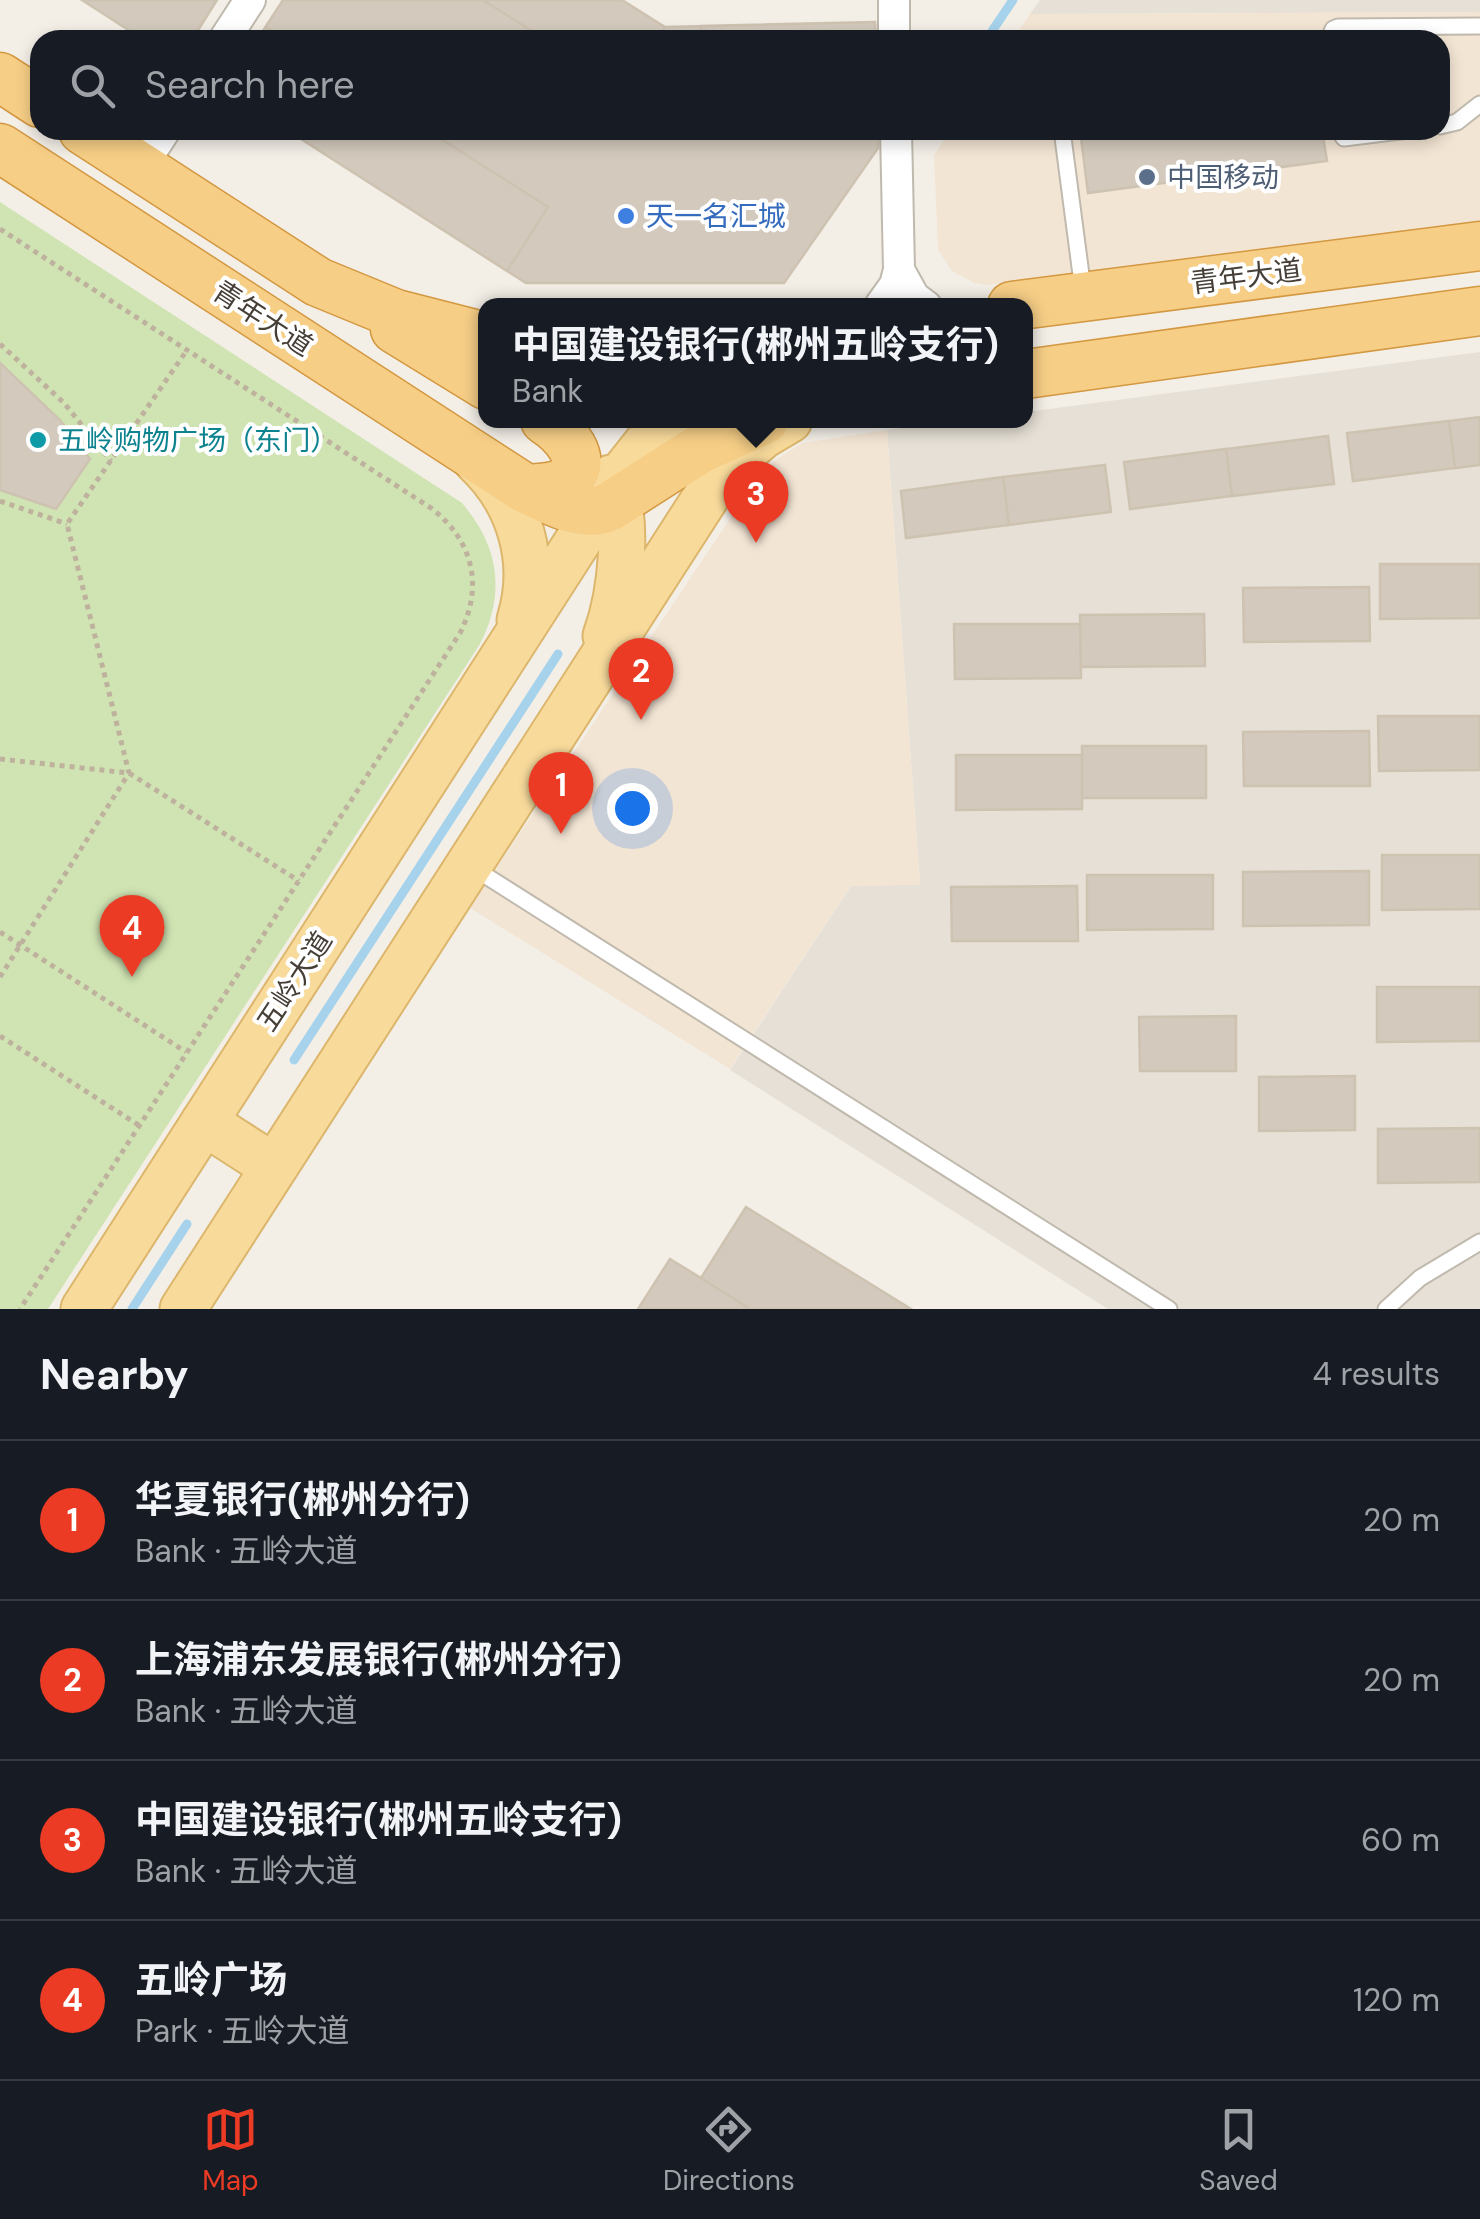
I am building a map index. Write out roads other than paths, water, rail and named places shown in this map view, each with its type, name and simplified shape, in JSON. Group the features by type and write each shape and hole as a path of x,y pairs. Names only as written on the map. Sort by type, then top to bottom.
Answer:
{"highway":[{"path":"0,77 30,96"},
{"path":"120,140 153,149 318,282 478,379"},
{"name":"青年大道","path":"0,148 526,489 566,506 611,499"},
{"name":"青年大道","path":"1033,303 1480,246"},
{"path":"318,282 396,314 478,335"},
{"path":"1033,373 1480,312"},
{"path":"526,489 567,480 575,467 574,448 555,428"},
{"path":"611,499 747,428"}],"main road":[{"path":"557,428 584,444 603,462 620,555 616,595 600,654 580,692"},
{"name":"五岭大道","path":"84,1309 504,654 648,442 663,428"},
{"path":"183,1309 724,469 776,428"},
{"name":"五岭大道","path":"449,439 478,462 503,490 523,537 527,560 523,609 504,654"},
{"path":"204,1122 274,1167"}],"street":[{"path":"230,30 250,0"},
{"path":"894,0 894,30"},
{"path":"886,298 899,270 896,140"},
{"path":"899,270 915,298"}],"lane":[{"path":"1332,30 1338,26 1480,26"},
{"path":"1450,124 1480,104"},
{"path":"1063,140 1084,296"},
{"path":"469,865 1169,1309"},
{"path":"1386,1309 1420,1278 1480,1242"}],"waterway":[{"path":"993,30 1013,0"},
{"path":"294,1060 558,654"},
{"path":"132,1309 187,1224"}],"place":[{"name":"中国移动","path":"1147,177"},
{"name":"天一名汇城","path":"626,216"},
{"name":"五岭购物广场（东门）","path":"38,440"},
{"name":"中国建设银行(郴州五岭支行)","path":"756,543"},
{"name":"上海浦东发展银行(郴州分行)","path":"641,720"},
{"name":"华夏银行(郴州分行)","path":"561,834"},
{"name":"五岭广场","path":"132,977"}]}
